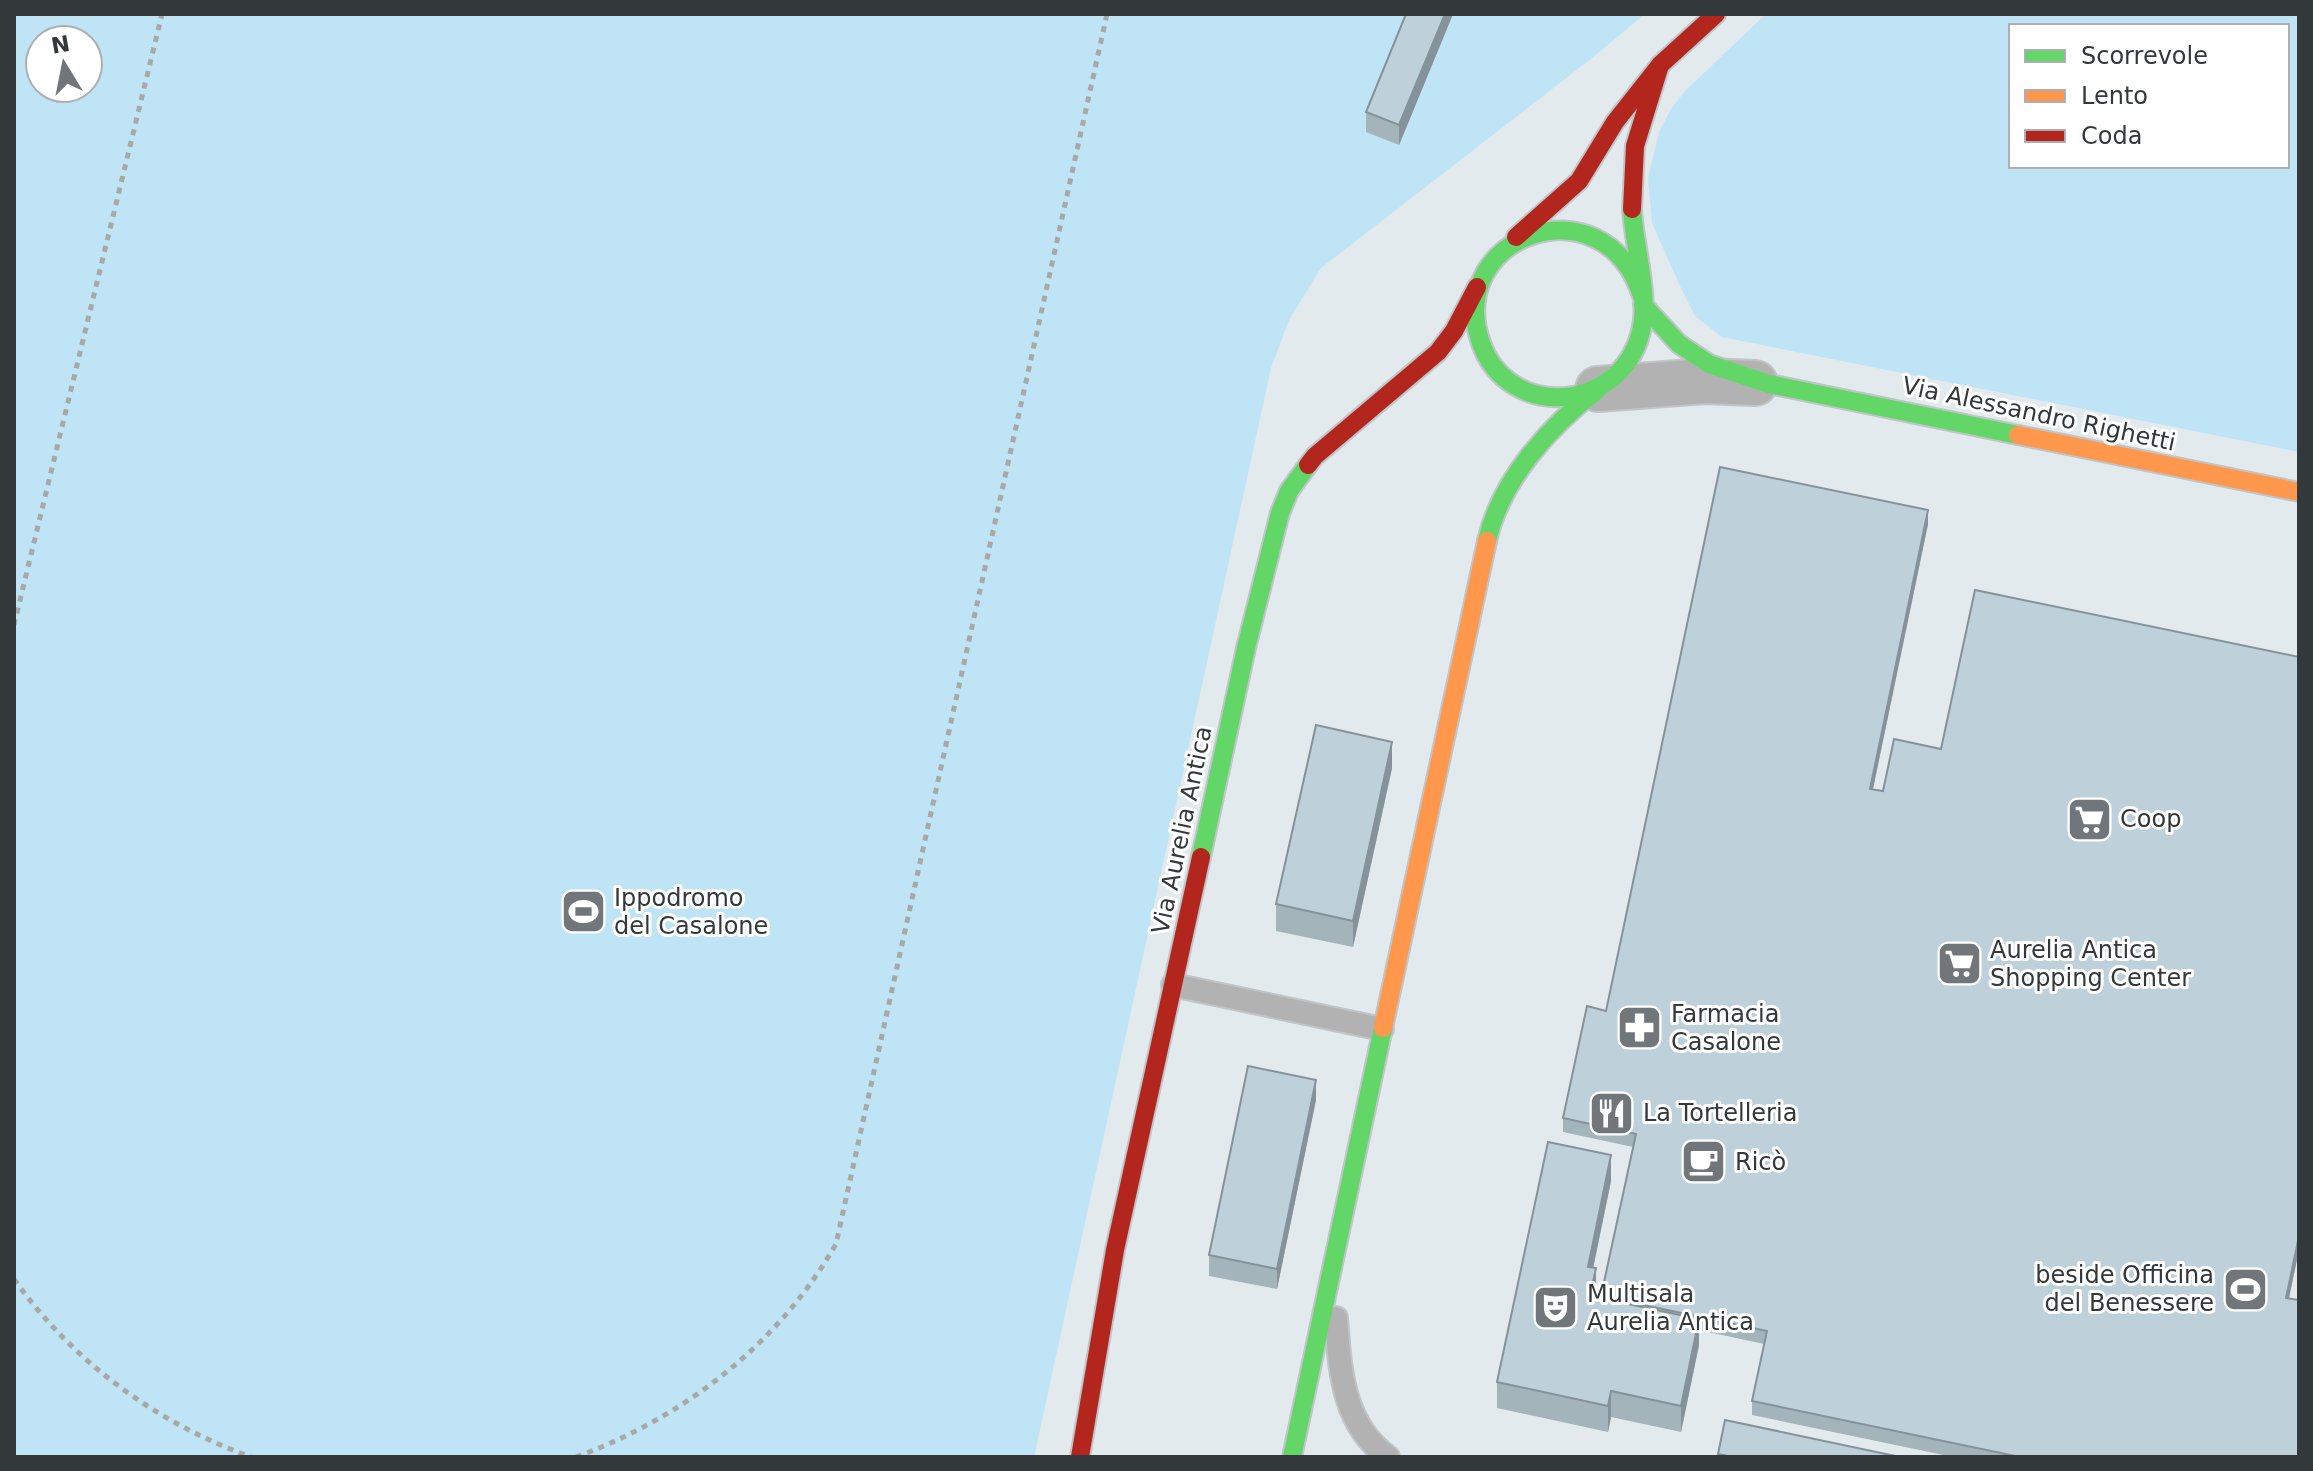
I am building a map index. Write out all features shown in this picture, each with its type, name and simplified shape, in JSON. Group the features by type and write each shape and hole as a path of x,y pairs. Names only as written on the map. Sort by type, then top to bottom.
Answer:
{"street":[{"name":"Via Aurelia Antica","path":"1080,1457 1115,1250 1246,648 1280,513 1289,491 1315,456 1438,352 1454,331 1489,263 1579,181 1615,122 1660,65 1716,14"},
{"path":"1292,1457 1488,535 1506,491 1532,451 1573,407 1614,378 1638,346 1643,301 1633,226 1633,157 1660,65"},
{"path":"1508,244 1534,231 1562,228 1589,234 1614,248 1632,270 1643,301"},
{"name":"Via Aurelia Antica","path":"1477,287 1473,316 1475,330 1478,344 1493,369 1515,387 1542,397 1570,398 1598,389"},
{"name":"Via Alessandro Righetti","path":"1643,301 1679,344 1709,364 1769,384 2299,492"},
{"path":"1598,389 1705,381 1769,384"}],"lane":[{"path":"1173,985 1382,1029"},
{"path":"1332,1268 1344,1395 1366,1437 1388,1457"}],"path":[{"path":"14,625 162,14"},
{"path":"576,1457 640,1430 712,1384 774,1328 802,1295 836,1244 1107,14"},
{"path":"14,1279 55,1329 118,1386 190,1431 251,1457"}],"shaded area":[{"name":"Ippodromo del Casalone","path":"14,14 1645,14 1321,268 1289,320 1271,368 1034,1457 14,1457"},
{"path":"1766,14 2299,14 2299,452 1722,337 1695,316 1652,223 1648,178 1659,132 1686,90"}],"building":[{"path":"1406,14 1445,14 1399,125 1366,112"},
{"name":"Aurelia Antica Shopping Center","path":"1720,467 1928,510 1870,789 1883,791 1894,739 1941,749 1975,590 2299,657 2299,1236 2286,1298 2299,1300 2299,1457 2020,1457 1752,1401 1767,1331 1601,1296 1636,1134 1563,1118 1587,1006 1606,1011"},
{"path":"1316,725 1392,742 1353,921 1276,904"},
{"path":"1248,1066 1316,1080 1277,1269 1209,1255"},
{"name":"Multisala Aurelia Antica","path":"1548,1142 1611,1155 1588,1267 1596,1268 1590,1296 1699,1319 1681,1406 1611,1391 1608,1406 1497,1382"},
{"path":"1725,1420 1900,1457 1733,1457 1718,1454"}],"traffic: fast":[{"path":"1632,209 1643,289 1643,321 1628,361 1610,380 1587,392 1562,397 1537,395 1514,385 1495,368 1481,343 1475,305 1485,274 1505,250 1533,235 1564,231 1595,238 1623,260 1642,296"},
{"path":"1643,305 1679,344 1709,364 1769,384 2018,435"},
{"path":"1487,541 1494,518 1516,475 1545,437 1598,389"},
{"path":"1201,857 1246,648 1280,513 1289,491 1308,465"},
{"path":"1292,1457 1383,1028"}],"traffic: slow":[{"path":"2018,435 2299,492"},
{"path":"1383,1028 1487,541"}],"traffic: jam":[{"path":"1516,237 1579,181 1615,122 1660,65 1716,14"},
{"path":"1632,209 1635,146 1660,65"},
{"path":"1308,465 1438,352 1454,331 1477,287"},
{"path":"1080,1457 1115,1250 1201,857"}],"place":[{"name":"Coop","path":"2089,819"},
{"name":"Ippodromo del Casalone","path":"583,912"},
{"name":"Aurelia Antica Shopping Center","path":"1959,964"},
{"name":"Farmacia Casalone","path":"1640,1028"},
{"name":"La Tortelleria","path":"1612,1113"},
{"name":"Ricò","path":"1704,1162"},
{"name":"beside Officina del Benessere","path":"2245,1289"},
{"name":"Multisala Aurelia Antica","path":"1556,1308"}]}
